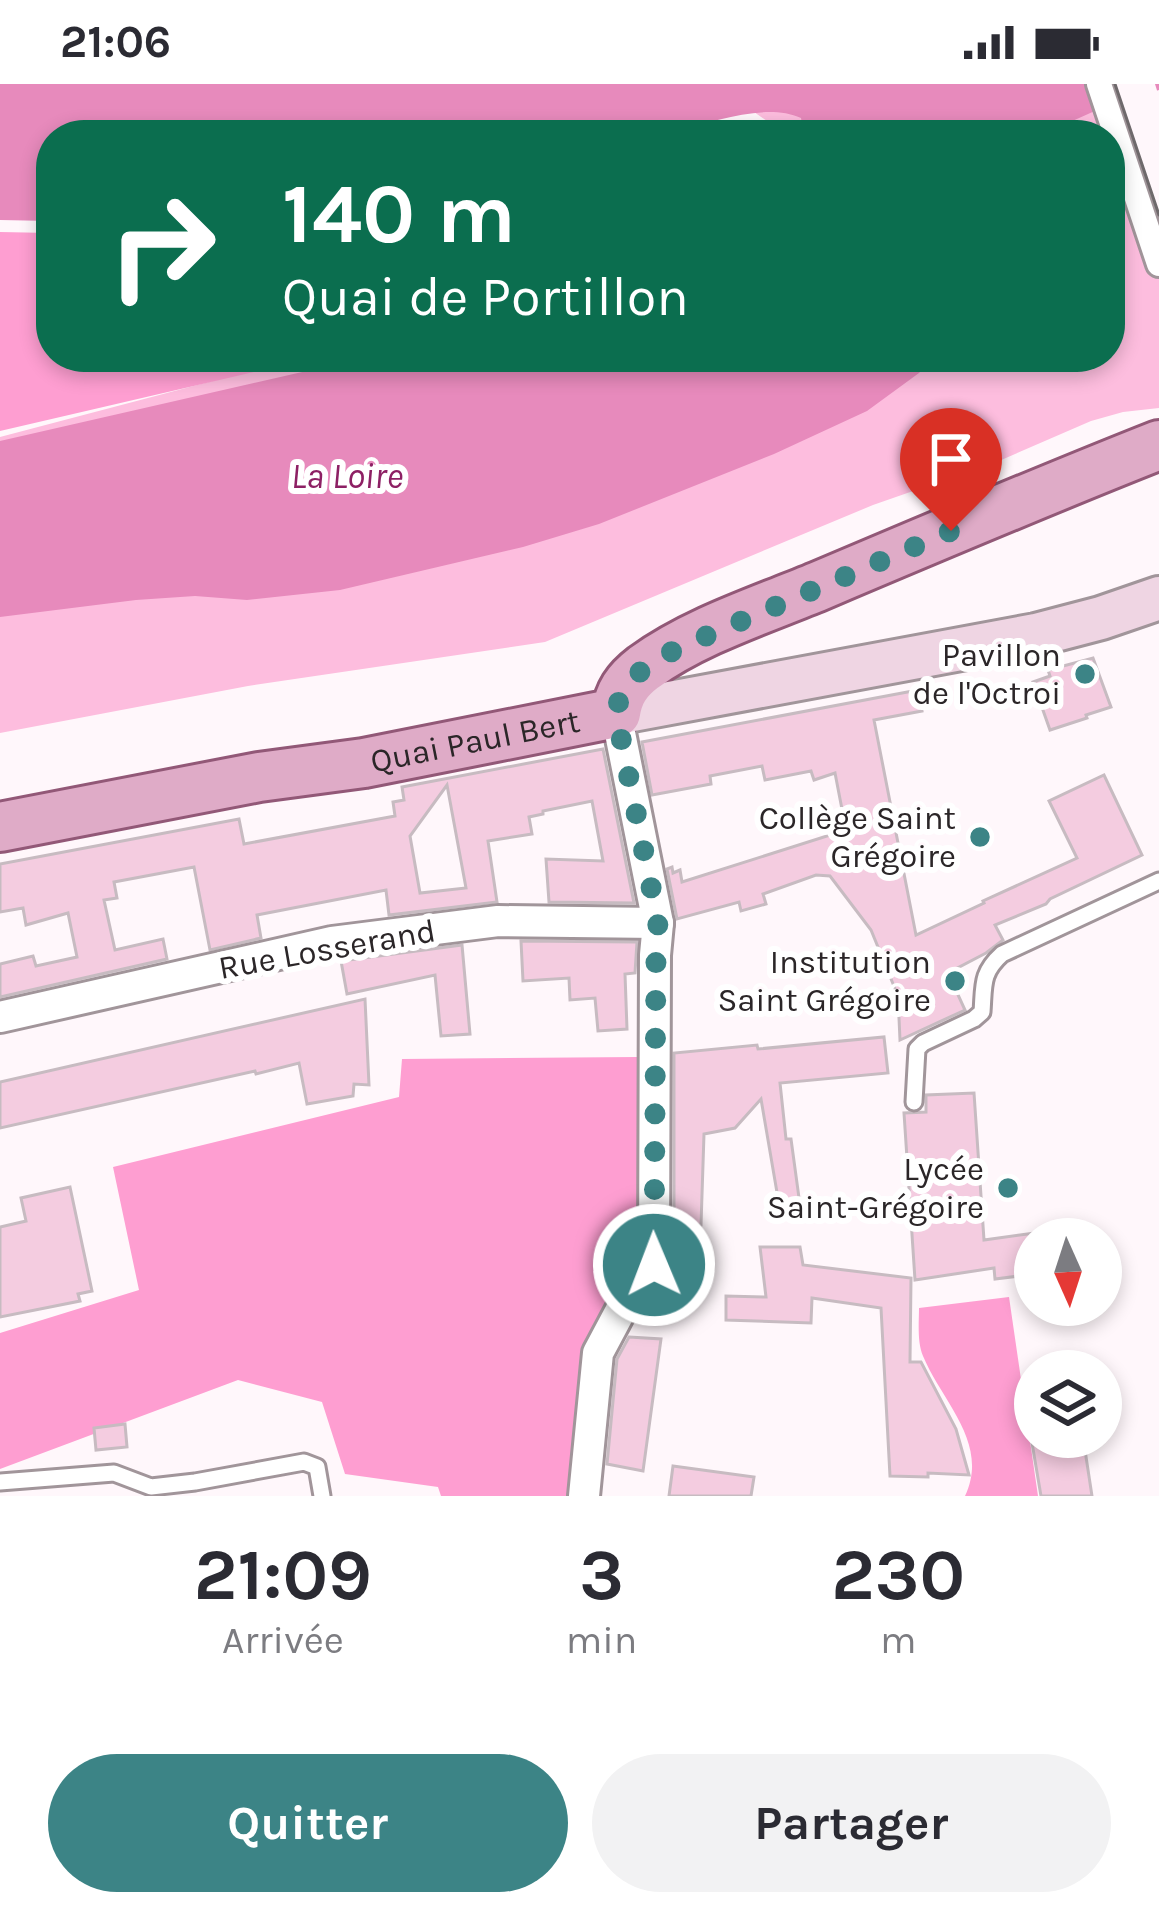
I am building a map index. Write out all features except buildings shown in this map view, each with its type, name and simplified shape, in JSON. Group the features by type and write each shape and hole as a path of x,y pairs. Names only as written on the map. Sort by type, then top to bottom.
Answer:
{"main road":[{"path":"616,713 626,685 693,640 1159,445"},
{"name":"Quai Paul Bert","path":"0,827 1036,635 1159,598"}],"street":[{"path":"1099,84 1111,120"},
{"path":"1125,162 1159,264"},
{"path":"582,1490 598,1353 639,1276 654,1265 658,922 616,713"},
{"name":"Rue Losserand","path":"0,1017 332,942 498,921 658,922"}],"lane":[{"path":"914,1102 917,1049 982,1012 984,975 1002,954 1159,881"},
{"path":"0,1482 114,1473 151,1487 304,1462 317,1467 322,1496"}],"shaded area":[{"path":"0,84 1106,84 1118,120 766,120 737,100 345,120 36,120"},
{"path":"1125,142 1159,247 1159,408 1091,421 999,461 873,505 545,642 248,686 0,733 0,437 246,372 1125,372"},
{"path":"0,232 36,233 36,372 254,372 0,431"},
{"path":"637,1057 637,1252 588,1348 575,1496 441,1496 438,1487 345,1474 322,1402 238,1380 0,1469 0,1333 139,1290 113,1167 399,1097 402,1059"},
{"path":"1009,1297 1017,1350 1014,1458 1032,1458 1038,1496 965,1496 971,1477 968,1441 923,1356 919,1308"}],"water":[{"path":"0,84 1159,84 1159,90 1075,120 801,120 772,112 718,120 36,120 36,221 0,220"},
{"name":"La Loire","path":"302,372 920,372 867,411 599,524 340,590 247,600 195,596 136,600 0,617 0,441"}],"pier":[{"path":"1089,84 1155,84 1159,97 1099,116"}],"tram line":[{"path":"1115,84 1159,215"}],"place":[{"name":"Pavillon de l'Octroi","path":"1085,674"},
{"name":"Collège Saint Grégoire","path":"980,837"},
{"name":"Institution Saint Grégoire","path":"955,981"},
{"name":"Lycée Saint-Grégoire","path":"1008,1188"}],"route":[{"path":"654,1265 658,922 616,713 619,695 645,668 676,649 951,531"}]}
